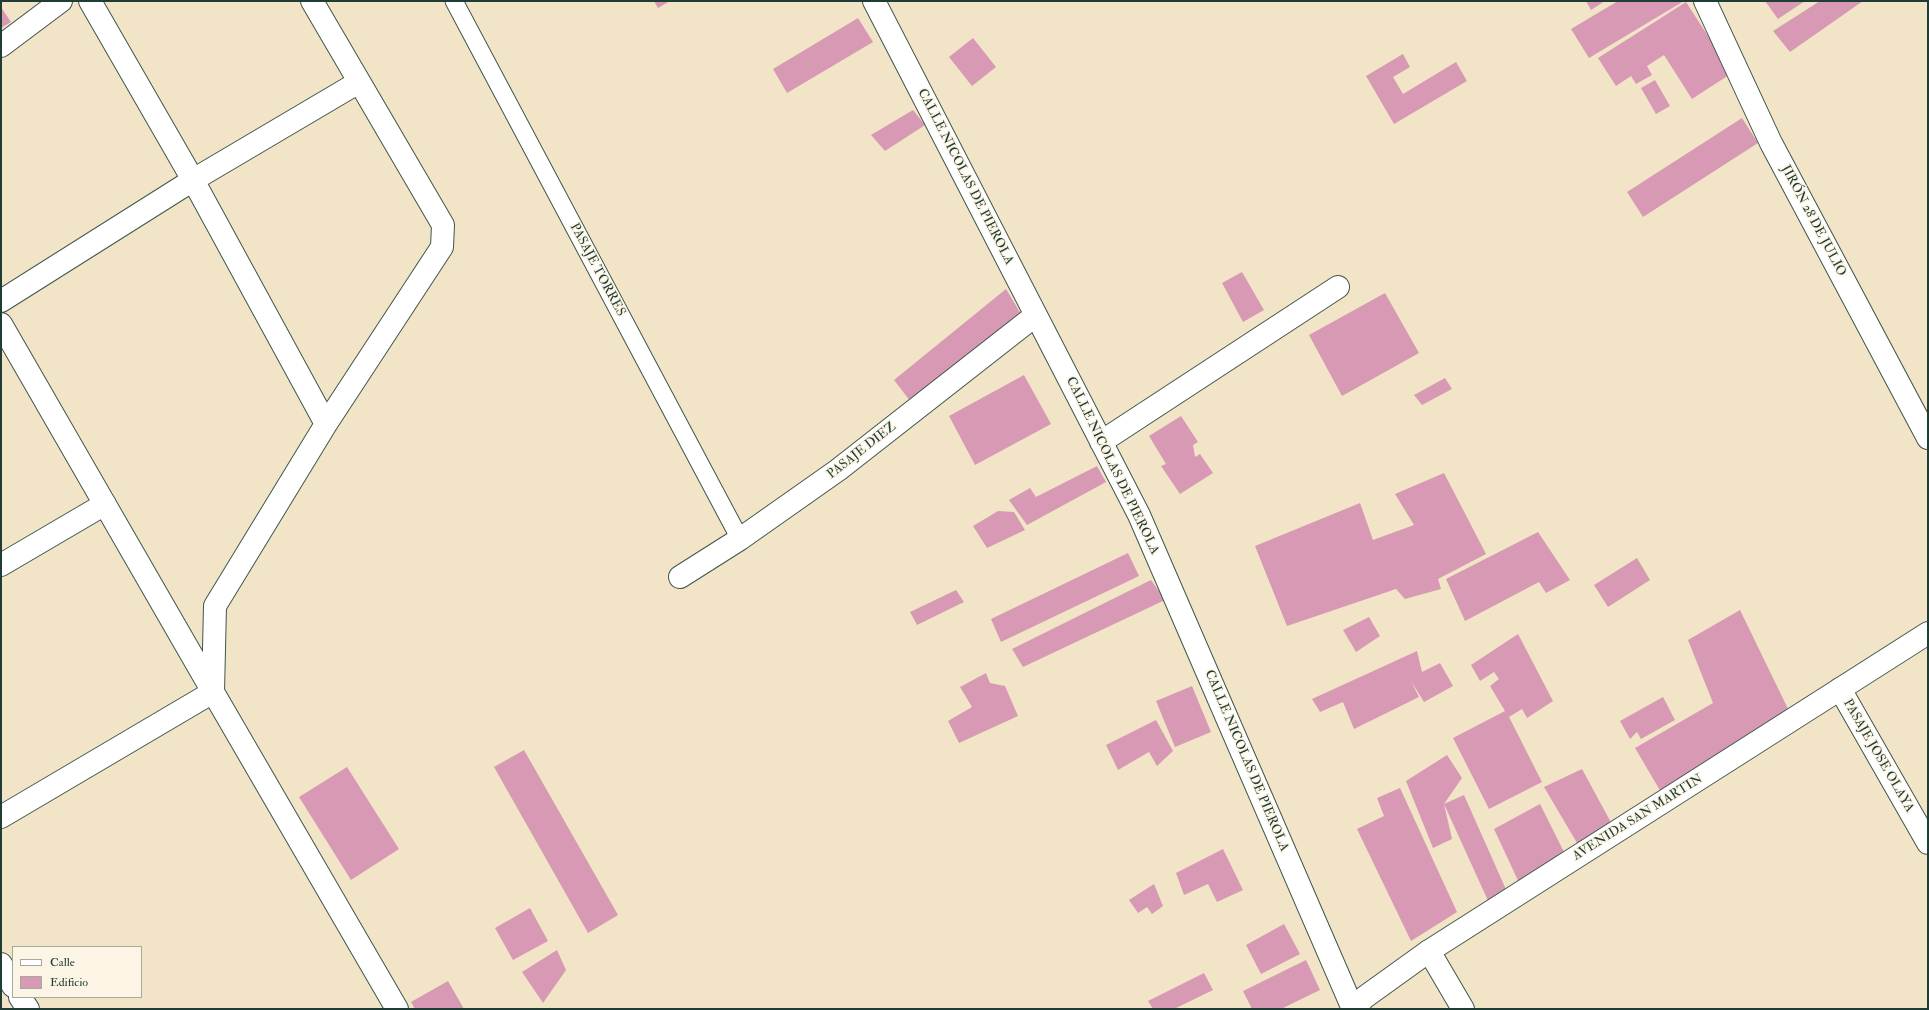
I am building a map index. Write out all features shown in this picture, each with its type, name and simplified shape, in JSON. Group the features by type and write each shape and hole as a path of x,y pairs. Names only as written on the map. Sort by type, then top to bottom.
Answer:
{"street":[{"path":"1,46 61,1"},
{"path":"90,1 193,180 326,424"},
{"path":"213,692 215,606 326,424 442,247 443,226 312,1"},
{"name":"CALLE NICOLAS DE PIEROLA","path":"874,1 1139,515 1353,1009"},
{"name":"JIRÓN 28 DE JULIO","path":"1705,1 1771,143 1928,438"},
{"path":"1,301 193,180 359,82"},
{"path":"1101,442 1338,287"},
{"name":"PASAJE DIEZ","path":"680,577 740,539 838,470 1036,315"},
{"path":"1,324 397,1009"},
{"path":"1,565 105,504"},
{"name":"AVENIDA SAN MARTIN","path":"1353,1009 1365,997 1429,950 1928,633"},
{"name":"PASAJE JOSE OLAYA","path":"1840,689 1928,843"},
{"path":"1,817 213,692"},
{"path":"1429,950 1463,1009"},
{"path":"1,964 12,984"},
{"path":"21,998 28,1009"}],"lane":[{"name":"PASAJE TORRES","path":"454,1 740,539"}],"building":[{"path":"654,1 670,1 658,8"},
{"path":"1586,1 1605,1 1591,10"},
{"path":"1618,1 1684,1 1589,58 1571,29"},
{"path":"1765,1 1805,1 1778,19"},
{"path":"1820,1 1863,1 1790,52 1773,31"},
{"path":"1686,2 1732,73 1692,99 1664,55 1647,66 1652,75 1636,84 1631,76 1616,86 1598,58"},
{"path":"1,7 11,22 1,28"},
{"path":"858,18 873,42 787,93 773,69"},
{"path":"973,38 996,67 972,86 949,57"},
{"path":"1403,54 1410,67 1393,77 1403,94 1456,62 1467,81 1394,124 1366,76"},
{"path":"1655,80 1670,106 1656,114 1641,88"},
{"path":"913,110 925,125 885,151 871,135"},
{"path":"1742,118 1758,143 1643,217 1627,192"},
{"path":"1242,272 1264,310 1243,322 1222,283"},
{"path":"1006,289 1021,314 914,406 894,380"},
{"path":"1385,293 1419,353 1342,396 1309,335"},
{"path":"1024,375 1051,424 975,465 949,416"},
{"path":"1445,378 1452,389 1422,405 1414,395"},
{"path":"1181,416 1198,442 1193,445 1195,457 1200,454 1213,473 1180,494 1161,466 1166,464 1149,436"},
{"path":"1097,466 1106,482 1027,525 1009,500 1030,488 1036,497"},
{"path":"1444,473 1486,554 1438,579 1441,589 1405,599 1396,589 1287,626 1255,546 1360,503 1373,540 1414,525 1395,494"},
{"path":"998,511 1014,512 1025,530 987,548 973,526"},
{"path":"1538,532 1570,580 1546,593 1539,582 1465,621 1446,579"},
{"path":"1128,553 1139,576 1001,642 991,619"},
{"path":"1637,558 1650,580 1608,607 1594,585"},
{"path":"1151,580 1165,600 1023,667 1012,649"},
{"path":"956,590 964,602 917,625 910,612"},
{"path":"1740,610 1791,715 1661,792 1635,748 1713,703 1688,640"},
{"path":"1369,617 1380,636 1356,652 1343,630"},
{"path":"1518,634 1553,701 1527,718 1522,709 1509,717 1542,782 1489,809 1453,738 1505,711 1490,686 1499,679 1494,672 1480,681 1471,665"},
{"path":"1417,651 1422,672 1440,663 1453,686 1424,702 1411,681 1419,697 1354,729 1343,702 1320,712 1312,699"},
{"path":"986,673 990,683 1005,686 1018,716 959,743 948,721 972,707 960,687"},
{"path":"1192,686 1211,732 1175,747 1156,701"},
{"path":"1663,697 1675,720 1641,739 1637,732 1630,739 1620,721"},
{"path":"1156,720 1173,751 1157,766 1149,752 1118,770 1106,745"},
{"path":"524,750 618,915 588,933 494,767"},
{"path":"1447,755 1462,778 1444,804 1452,839 1433,848 1406,781"},
{"path":"347,767 399,849 351,880 299,797"},
{"path":"1582,769 1614,828 1580,848 1544,787"},
{"path":"1400,788 1457,912 1411,941 1357,829 1384,816 1377,798"},
{"path":"1464,795 1508,894 1490,905 1444,804"},
{"path":"1540,804 1568,860 1521,887 1494,829"},
{"path":"1223,849 1243,890 1217,902 1208,884 1184,895 1176,873"},
{"path":"1154,884 1163,906 1152,914 1147,907 1138,913 1129,900"},
{"path":"530,908 548,941 513,960 495,928"},
{"path":"1284,924 1300,954 1261,974 1246,945"},
{"path":"557,950 566,970 543,1003 522,972"},
{"path":"1306,960 1320,990 1281,1009 1252,1009 1243,991"},
{"path":"1204,973 1213,990 1174,1009 1153,1009 1148,1001"},
{"path":"448,981 464,1009 415,1009 411,1002"}]}
